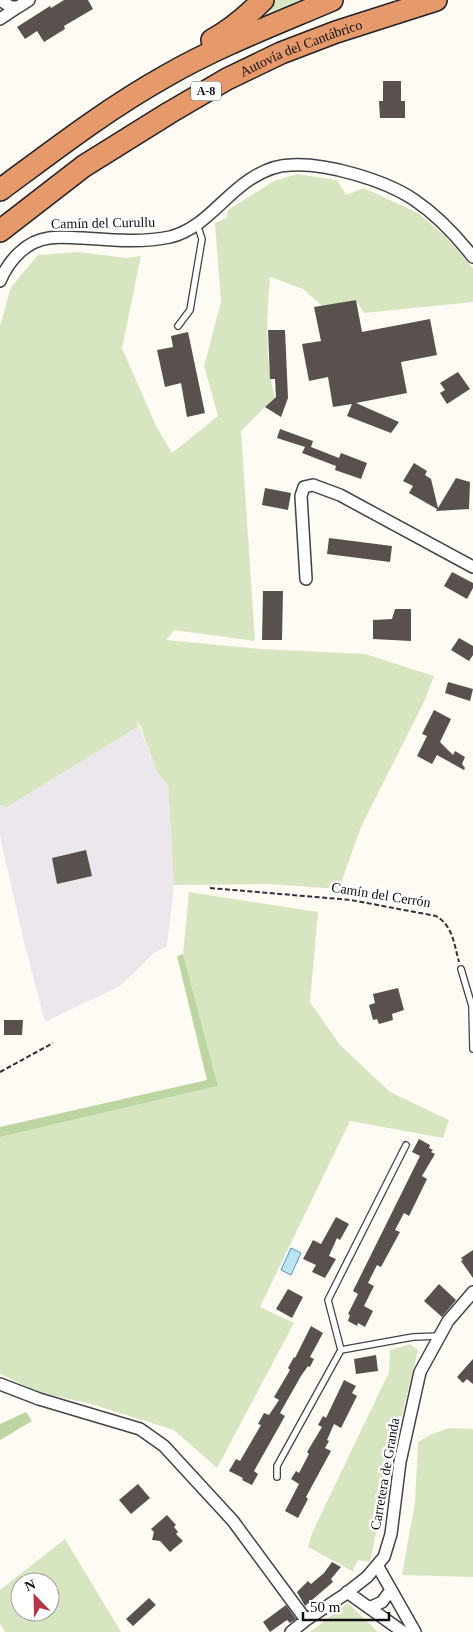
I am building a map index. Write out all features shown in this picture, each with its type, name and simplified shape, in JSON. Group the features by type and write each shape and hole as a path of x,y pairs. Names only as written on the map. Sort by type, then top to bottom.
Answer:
{"highway":[{"path":"0,189 88,116 139,81 222,34 247,16 263,0"},
{"name":"A-8","path":"0,189 104,114 166,76 240,39 332,0"},
{"name":"Autovía del Cantábrico","path":"0,230 84,166 169,112 227,79 281,53 336,32 436,0"}],"street":[{"path":"0,0 11,6 18,7"},
{"path":"0,19 29,0"},
{"name":"Camín del Curullu","path":"0,281 13,258 29,245 48,238 138,240 170,236 197,224 230,194 250,179 271,169 289,165 309,164 354,174 391,187 414,200 453,231 473,256"},
{"path":"306,579 301,496 304,487 314,485 363,506 473,567"},
{"name":"Carretera de Granda","path":"292,1632 367,1577 384,1556 391,1534 400,1462 420,1372 448,1321 473,1292"},
{"path":"0,1384 39,1399 140,1429 164,1446 233,1520 306,1620"},
{"path":"377,1565 415,1632"},
{"path":"369,1608 382,1602 391,1590"},
{"path":"347,1592 403,1632"}],"lane":[{"path":"178,326 190,310 202,239 197,224"},
{"path":"461,969 472,1006 473,1049"},
{"path":"277,1477 277,1466 341,1350 328,1300 406,1145"},
{"path":"341,1350 412,1337 440,1336"}],"path":[{"name":"Camín del Cerrón","path":"210,888 352,900 436,916 445,922 449,928 461,969"},
{"path":"0,1072 53,1043"}],"shaded area":[{"path":"139,726 157,772 168,785 174,885 167,946 154,953 120,986 45,1022 23,938 0,836 0,805 7,807"}],"green space":[{"path":"273,0 300,0 255,18"},
{"path":"297,174 337,180 346,195 364,188 418,213 445,236 473,268 473,302 364,313 356,300 322,306 303,289 270,277 267,323 268,353 275,397 241,431 255,641 174,630 166,640 262,649 365,654 434,676 424,702 361,827 339,889 268,884 174,885 168,785 157,772 140,725 135,720 139,726 7,807 0,805 0,326 11,287 38,255 79,252 126,258 141,256 122,348 157,428 172,453 218,416 204,366 221,302 215,223 226,218 228,210 274,181"},
{"path":"189,892 318,912 310,1002 340,1045 390,1092 449,1120 443,1138 350,1121 260,1307 294,1323 217,1468 174,1430 88,1403 40,1393 0,1374 0,1137 218,1086 183,954"},
{"path":"183,954 218,1086 0,1137 0,1127 207,1080 177,956"},
{"path":"410,1344 418,1350 397,1435 370,1562 358,1560 353,1569 354,1572 308,1547 312,1533 389,1372 390,1350"},
{"path":"26,1412 32,1421 0,1440 0,1424"},
{"path":"449,1428 473,1429 473,1577 402,1575 415,1502 418,1442 432,1434"},
{"path":"65,1539 121,1632 5,1632 0,1623 0,1590 10,1582 10,1622 60,1622 60,1572 23,1572"},
{"path":"348,1603 378,1632 310,1632"}],"water":[{"path":"291,1248 301,1253 291,1275 281,1270"}],"building":[{"path":"64,0 88,0 93,9 64,26 65,29 44,42 37,31 25,39 17,27 50,6 51,8"},
{"path":"383,81 401,81 401,101 405,101 405,118 380,118 379,101 383,101"},
{"path":"356,300 362,332 430,319 437,355 401,362 407,393 356,403 399,422 391,433 347,416 352,404 333,407 328,377 309,381 302,344 321,341 314,307"},
{"path":"268,330 285,330 288,398 281,417 265,407 276,397 275,379 270,379"},
{"path":"188,332 205,413 187,417 181,383 165,387 157,350 173,347 171,336"},
{"path":"458,372 470,389 447,404 440,393 445,390 440,383"},
{"path":"280,429 313,441 311,447 339,458 341,453 367,463 361,479 335,470 336,466 302,453 305,447 277,438"},
{"path":"414,463 427,471 425,475 431,479 438,508 456,478 470,482 469,509 436,511 437,509 409,493 413,486 403,481"},
{"path":"265,488 291,493 288,510 262,505"},
{"path":"329,538 392,546 390,562 327,554"},
{"path":"452,572 473,583 473,588 467,599 444,586"},
{"path":"263,591 283,591 282,640 262,640"},
{"path":"395,609 411,609 411,641 373,639 373,620 392,619"},
{"path":"459,638 473,646 473,655 469,661 451,650"},
{"path":"448,682 473,689 470,701 445,693"},
{"path":"434,710 451,719 440,742 453,755 455,751 465,757 462,764 465,768 464,770 437,755 432,764 417,756 427,736 422,734"},
{"path":"86,850 92,876 57,884 52,858"},
{"path":"398,988 404,1010 392,1014 393,1020 379,1024 377,1019 373,1020 369,1005 375,1003 373,994"},
{"path":"4,1020 23,1020 22,1035 4,1035"},
{"path":"419,1139 430,1145 429,1148 433,1150 431,1152 435,1154 422,1176 427,1179 409,1216 404,1213 395,1230 400,1232 381,1267 377,1265 368,1283 374,1286 364,1306 373,1311 365,1327 358,1323 357,1326 348,1321 350,1315 348,1314 358,1294 353,1291 420,1156 412,1152"},
{"path":"336,1217 349,1224 340,1240 337,1238 329,1256 336,1259 325,1278 312,1272 316,1265 303,1259 313,1240 321,1244"},
{"path":"473,1250 473,1278 461,1261 463,1260 461,1258"},
{"path":"439,1284 456,1300 442,1317 424,1301"},
{"path":"288,1289 303,1297 292,1318 276,1309"},
{"path":"311,1326 323,1333 310,1357 314,1359 310,1367 308,1366 301,1376 280,1413 285,1416 254,1471 258,1474 252,1485 229,1471 236,1459 240,1461 261,1425 258,1424 264,1413 269,1415 279,1400 274,1397 290,1370 288,1368"},
{"path":"376,1355 378,1371 356,1374 354,1359"},
{"path":"473,1359 473,1384 467,1379 463,1383 457,1377"},
{"path":"344,1380 356,1386 352,1393 357,1396 341,1428 334,1424 325,1448 331,1451 306,1497 308,1499 298,1518 285,1511 299,1484 291,1479 296,1471 299,1473 309,1454 307,1452 322,1427 318,1425 323,1416 326,1418"},
{"path":"138,1484 150,1498 131,1514 119,1500"},
{"path":"167,1515 176,1525 174,1527 178,1532 176,1534 183,1541 170,1552 160,1541 152,1540 154,1532 151,1529"},
{"path":"332,1562 341,1567 331,1579 333,1582 305,1606 297,1592 308,1581 311,1584 324,1573"},
{"path":"149,1598 156,1605 133,1626 126,1619"},
{"path":"286,1605 296,1619 290,1623 287,1620 270,1632 263,1622"}]}
